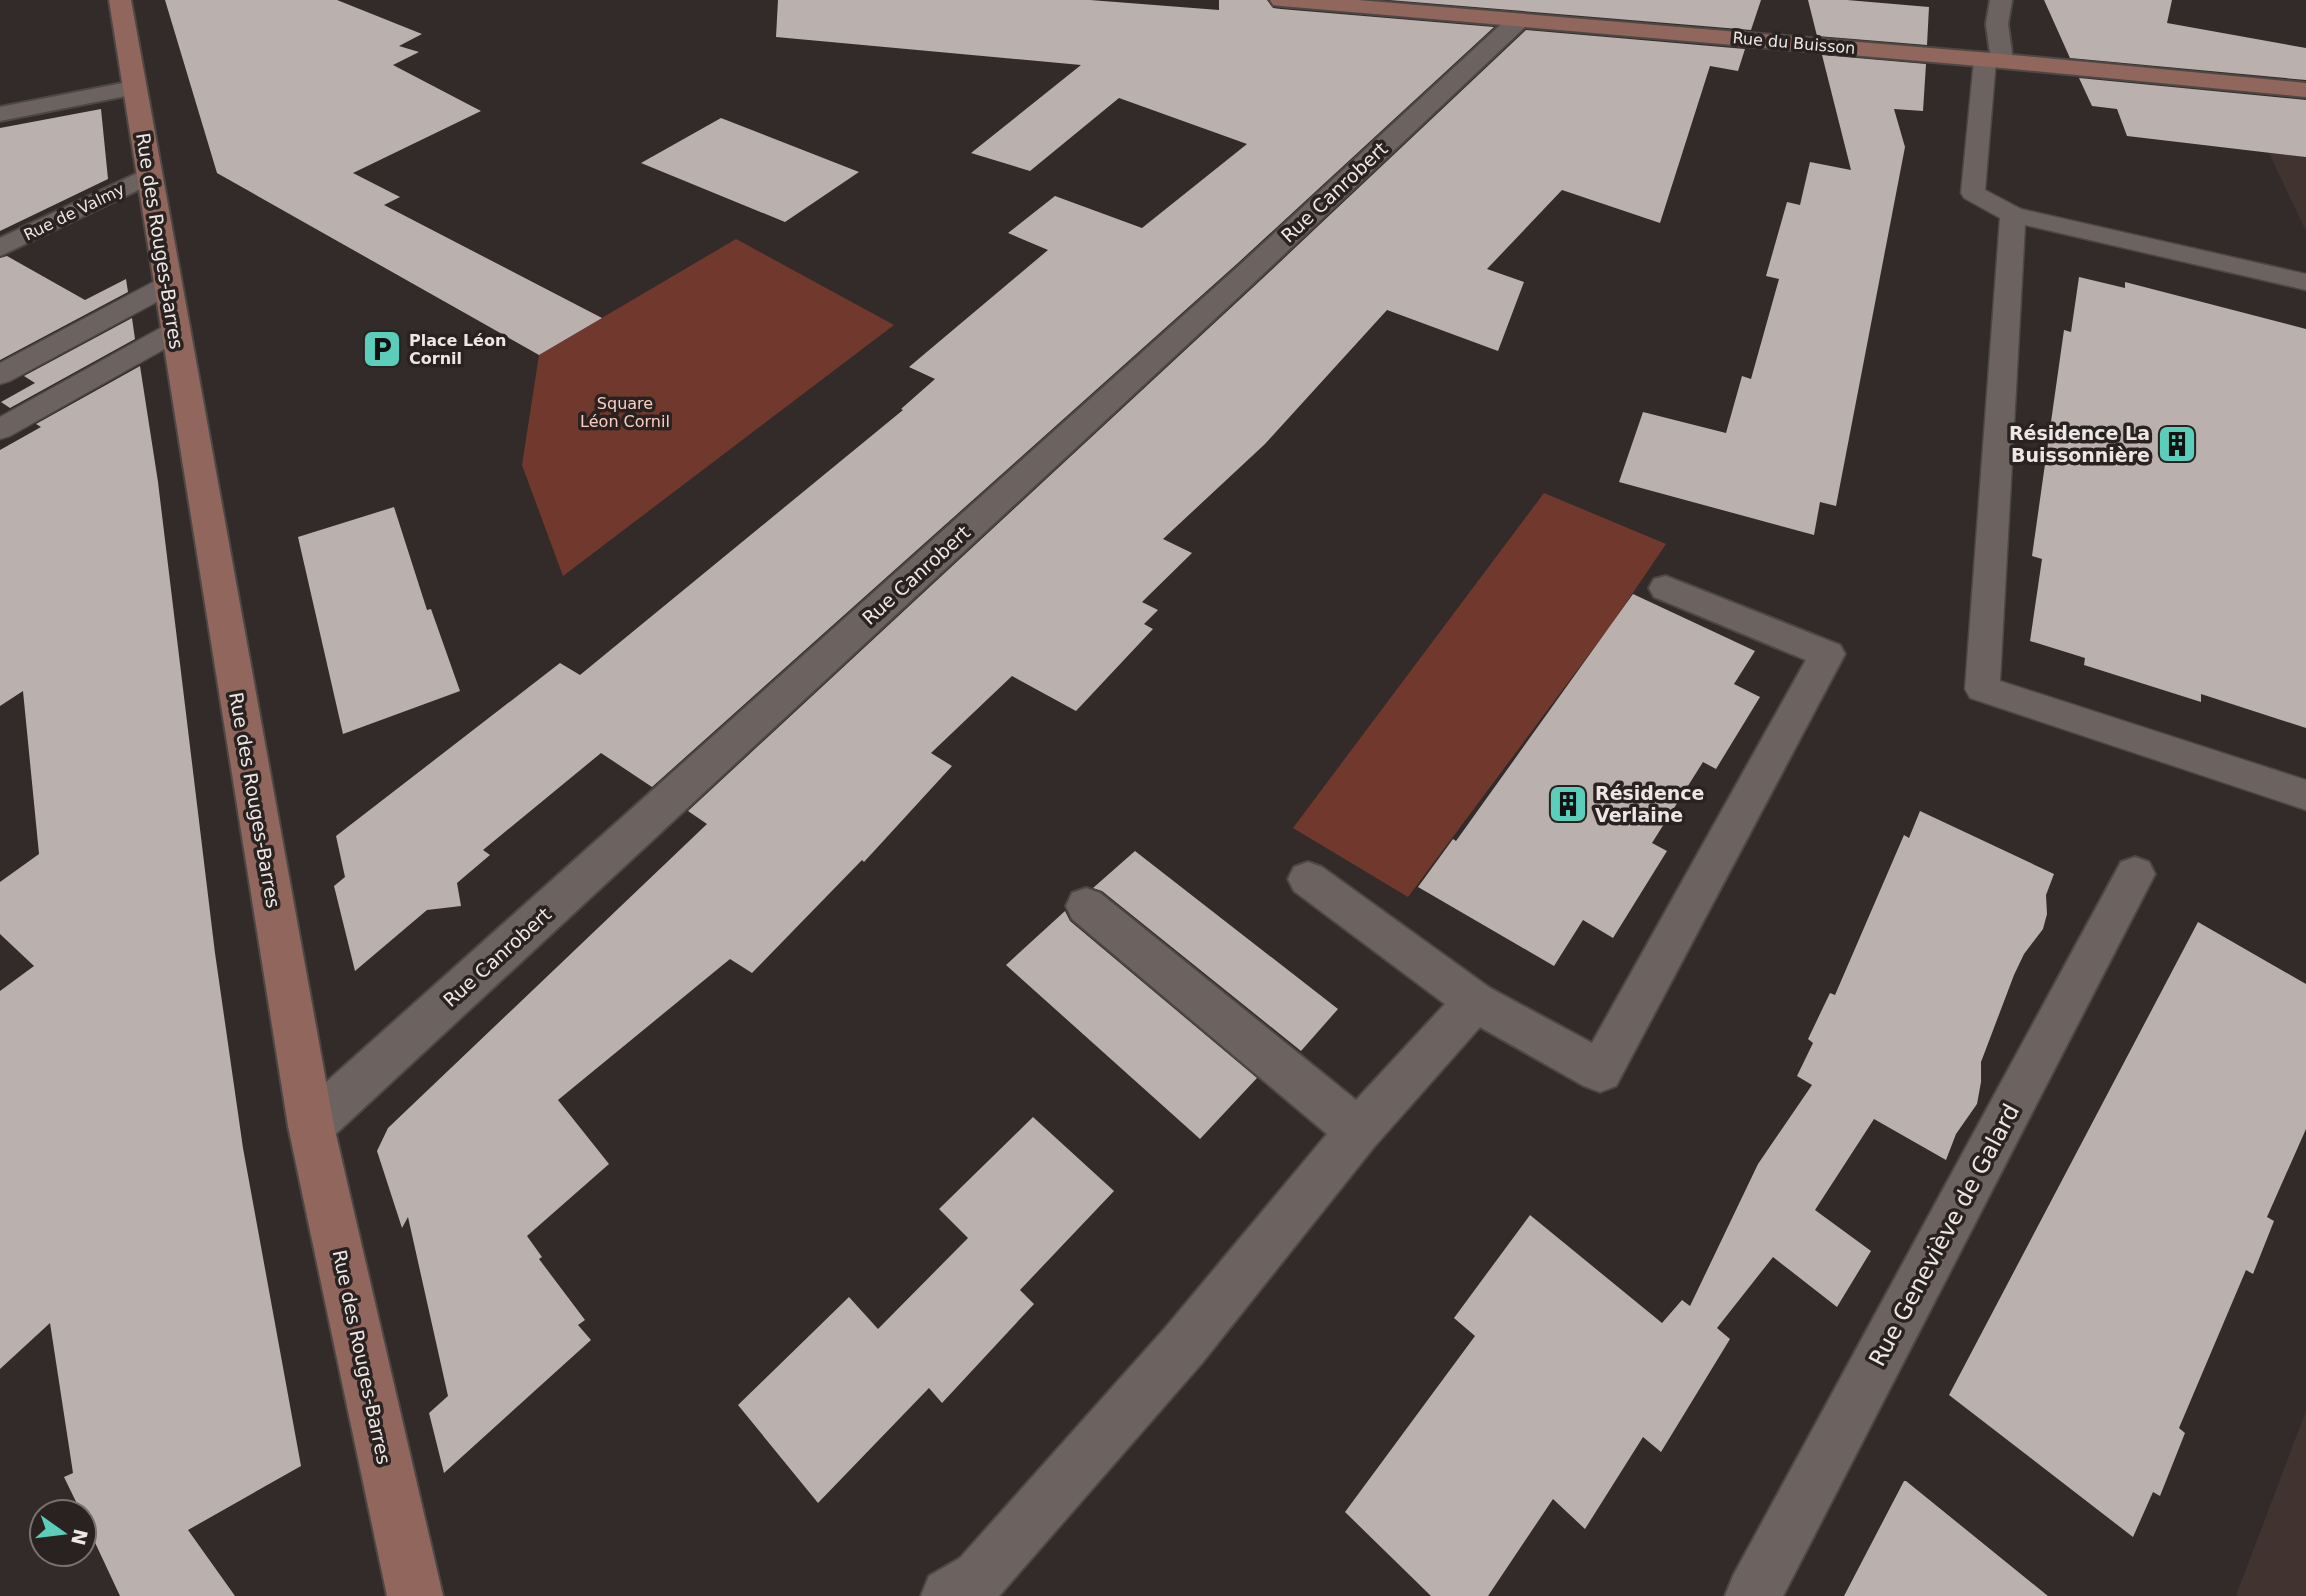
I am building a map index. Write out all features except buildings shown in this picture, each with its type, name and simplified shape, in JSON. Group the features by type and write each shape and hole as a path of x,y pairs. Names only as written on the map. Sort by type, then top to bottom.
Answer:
{"street":[{"name":"Rue des Rouges-Barres","path":"120,0 133,88 142,123 166,286 311,1126 415,1596"},
{"name":"Rue du Buisson","path":"1281,0 1993,60 2306,90"},
{"path":"1993,60 2001,0"},
{"name":"Rue Canrobert","path":"311,1126 1251,270 1518,21"},
{"path":"0,114 133,88"},
{"name":"Rue de Valmy","path":"0,248 148,176"},
{"path":"1308,879 1475,1002 1600,1071 1827,654 1666,588"},
{"name":"Rue Geneviève de Galard","path":"1753,1596 2135,874"},
{"path":"1086,906 1358,1132"},
{"path":"949,1596 979,1577 1158,1376 1358,1132 1475,1002"}],"lane":[{"path":"1993,60 1973,192 2012,215 2306,282"},
{"path":"2012,215 1982,689 2306,795"},
{"path":"0,375 166,286"},
{"path":"0,429 174,332"}],"shaded area":[{"path":"2306,105 2306,231 2258,130"},
{"path":"2306,1411 2306,1596 2236,1596"}],"green space":[{"name":"Square Léon Cornil","path":"736,239 894,325 563,576 522,465 539,355"},
{"path":"1544,493 1666,544 1611,625 1408,897 1293,828"}],"place":[{"name":"Place Léon Cornil","path":"382,349"},
{"name":"Résidence La Buissonnière","path":"2177,444"},
{"name":"Résidence Verlaine","path":"1568,804"}]}
